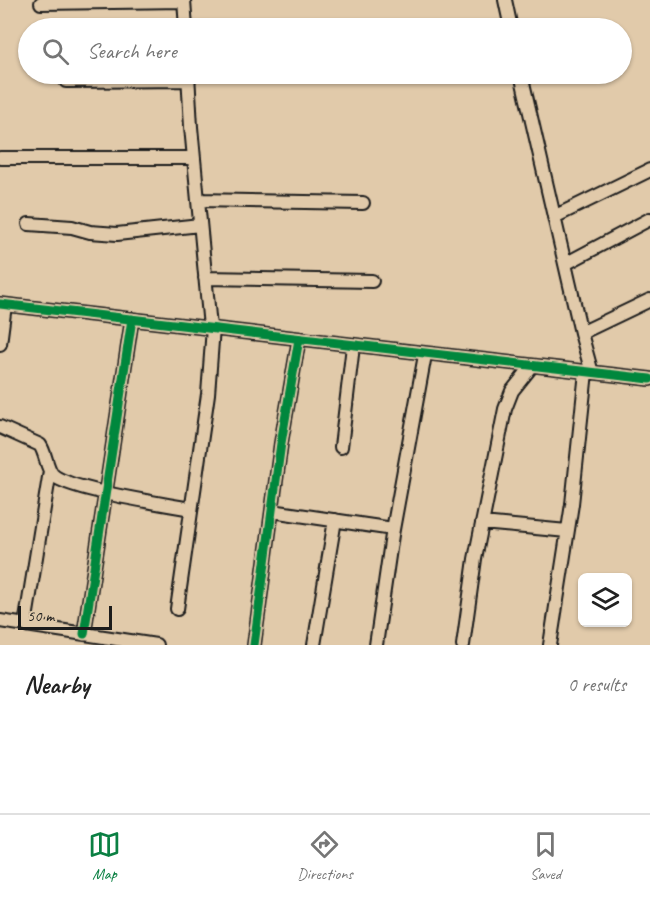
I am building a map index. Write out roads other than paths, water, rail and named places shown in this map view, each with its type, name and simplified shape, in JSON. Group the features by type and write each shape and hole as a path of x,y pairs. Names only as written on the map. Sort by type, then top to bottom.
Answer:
{"street":[{"path":"505,0 509,18"},
{"path":"41,3 184,1 185,18"},
{"path":"177,609 208,394 212,327 200,225 189,84"},
{"path":"523,84 589,372 550,645"},
{"path":"0,158 194,158"},
{"path":"554,217 650,170"},
{"path":"198,200 363,203"},
{"path":"565,264 650,219"},
{"path":"29,225 72,227 90,232 117,234 200,225"},
{"path":"205,278 372,281"},
{"path":"581,333 650,300"},
{"path":"0,344 2,305 212,327 353,346 650,379"},
{"path":"84,634 132,319"},
{"path":"254,645 281,443 299,339"},
{"path":"341,447 353,346"},
{"path":"376,645 393,529 424,354"},
{"path":"463,645 475,559 505,409 512,391 532,366"},
{"path":"0,427 40,445 50,471 25,625"},
{"path":"50,471 60,481 105,493 191,509"},
{"path":"272,511 393,529"},
{"path":"314,645 335,520"},
{"path":"482,523 567,531"},
{"path":"0,621 156,645"}]}
